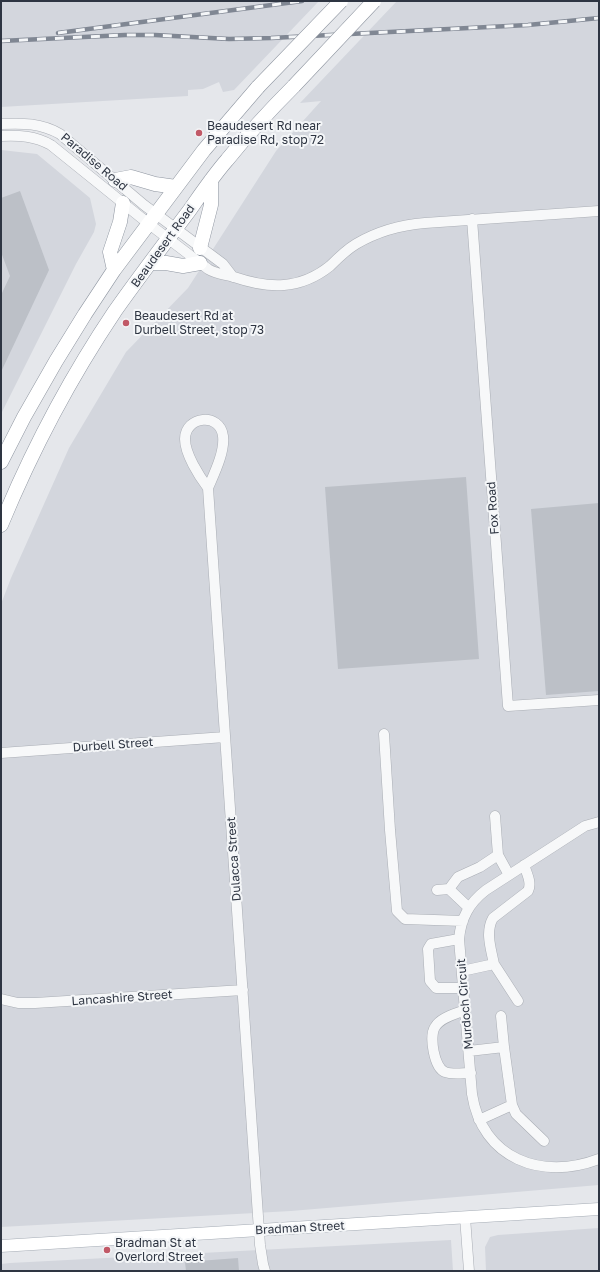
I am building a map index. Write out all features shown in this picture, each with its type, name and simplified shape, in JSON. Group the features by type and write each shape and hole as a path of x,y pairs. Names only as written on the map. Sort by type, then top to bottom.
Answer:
{"highway":[{"name":"Beaudesert Road","path":"1,462 41,386 76,328 114,270 204,150 258,88 341,1"},
{"name":"Beaudesert Road","path":"1,525 31,457 68,389 115,312 211,180 257,124 374,1"},
{"path":"115,180 132,177 155,184 176,188"},
{"path":"200,248 211,205 211,180"},
{"path":"114,270 110,252 120,222 123,203"},
{"path":"150,263 166,263 184,266 200,263"}],"main road":[{"name":"Bradman Street","path":"1,1246 599,1209"}],"street":[{"name":"Paradise Road","path":"1,124 32,124 51,129 60,134 115,180 152,219 171,234"},
{"name":"Paradise Road","path":"1,136 35,138 51,145 123,203 152,219"},
{"path":"171,234 200,263 216,274 254,283 281,286 294,284 316,275 355,244 388,228 411,224 472,219 599,211"},
{"name":"Fox Road","path":"472,219 508,706 599,700"},
{"path":"171,234 200,248 223,264 233,277"},
{"name":"Dulacca Street","path":"208,488 198,474 186,448 184,439 189,426 199,420 207,419 218,424 221,428 223,437 223,447 208,488 259,1230 261,1257 265,1271"},
{"path":"384,734 397,911 405,920 463,921"},
{"name":"Durbell Street","path":"1,753 225,737"},
{"path":"495,816 498,855 509,875"},
{"name":"Murdoch Circuit","path":"599,822 585,826 477,897 468,907 463,921 460,939 470,1073 474,1106 479,1120 485,1130 500,1147 522,1161 534,1166 556,1168 572,1167 599,1159"},
{"path":"449,889 458,877 480,867 498,855"},
{"path":"518,1000 494,964 489,936 492,918 528,891 530,887 530,882 524,865"},
{"path":"437,890 449,889 468,907"},
{"path":"460,939 431,944 429,946 430,980 436,988 464,988"},
{"path":"462,971 494,964"},
{"name":"Lancashire Street","path":"1,999 18,1003 35,1003 243,990"},
{"path":"465,1010 442,1020 436,1026 432,1034 436,1061 440,1070 447,1073 470,1073"},
{"path":"501,1016 512,1105 516,1114 544,1140"},
{"path":"469,1051 504,1047"},
{"path":"479,1120 512,1105"},
{"path":"466,1217 469,1271"}],"shaded area":[{"path":"1,1 319,1 234,90 223,92 219,82 203,89 188,90 188,96 1,107"},
{"path":"397,1 599,1 599,1185 291,1211 1,1227 1,604 11,578 69,448 126,352 188,288 276,151 321,101 300,103"},
{"path":"1,150 37,154 90,198 96,224 94,232 76,264 1,414"},
{"path":"599,1228 599,1271 486,1271 485,1247 490,1237 498,1235"},
{"path":"451,1240 453,1271 1,1271 1,1264 10,1263"}],"building":[{"path":"20,191 49,270 1,372 1,292 2,293 10,276 1,252 1,198"},
{"path":"466,477 479,659 338,669 325,487"},
{"path":"599,503 599,691 546,695 531,509"},
{"path":"238,1258 239,1271 186,1271 185,1262"}],"railway":[{"path":"58,33 302,1"},
{"path":"1,41 125,35 229,39 271,38 528,25 599,18"}],"place":[{"name":"Beaudesert Rd near Paradise Rd, stop 72","path":"199,133"},
{"name":"Beaudesert Rd at Durbell Street, stop 73","path":"126,323"},
{"name":"Bradman St at Overlord Street","path":"107,1250"}]}
